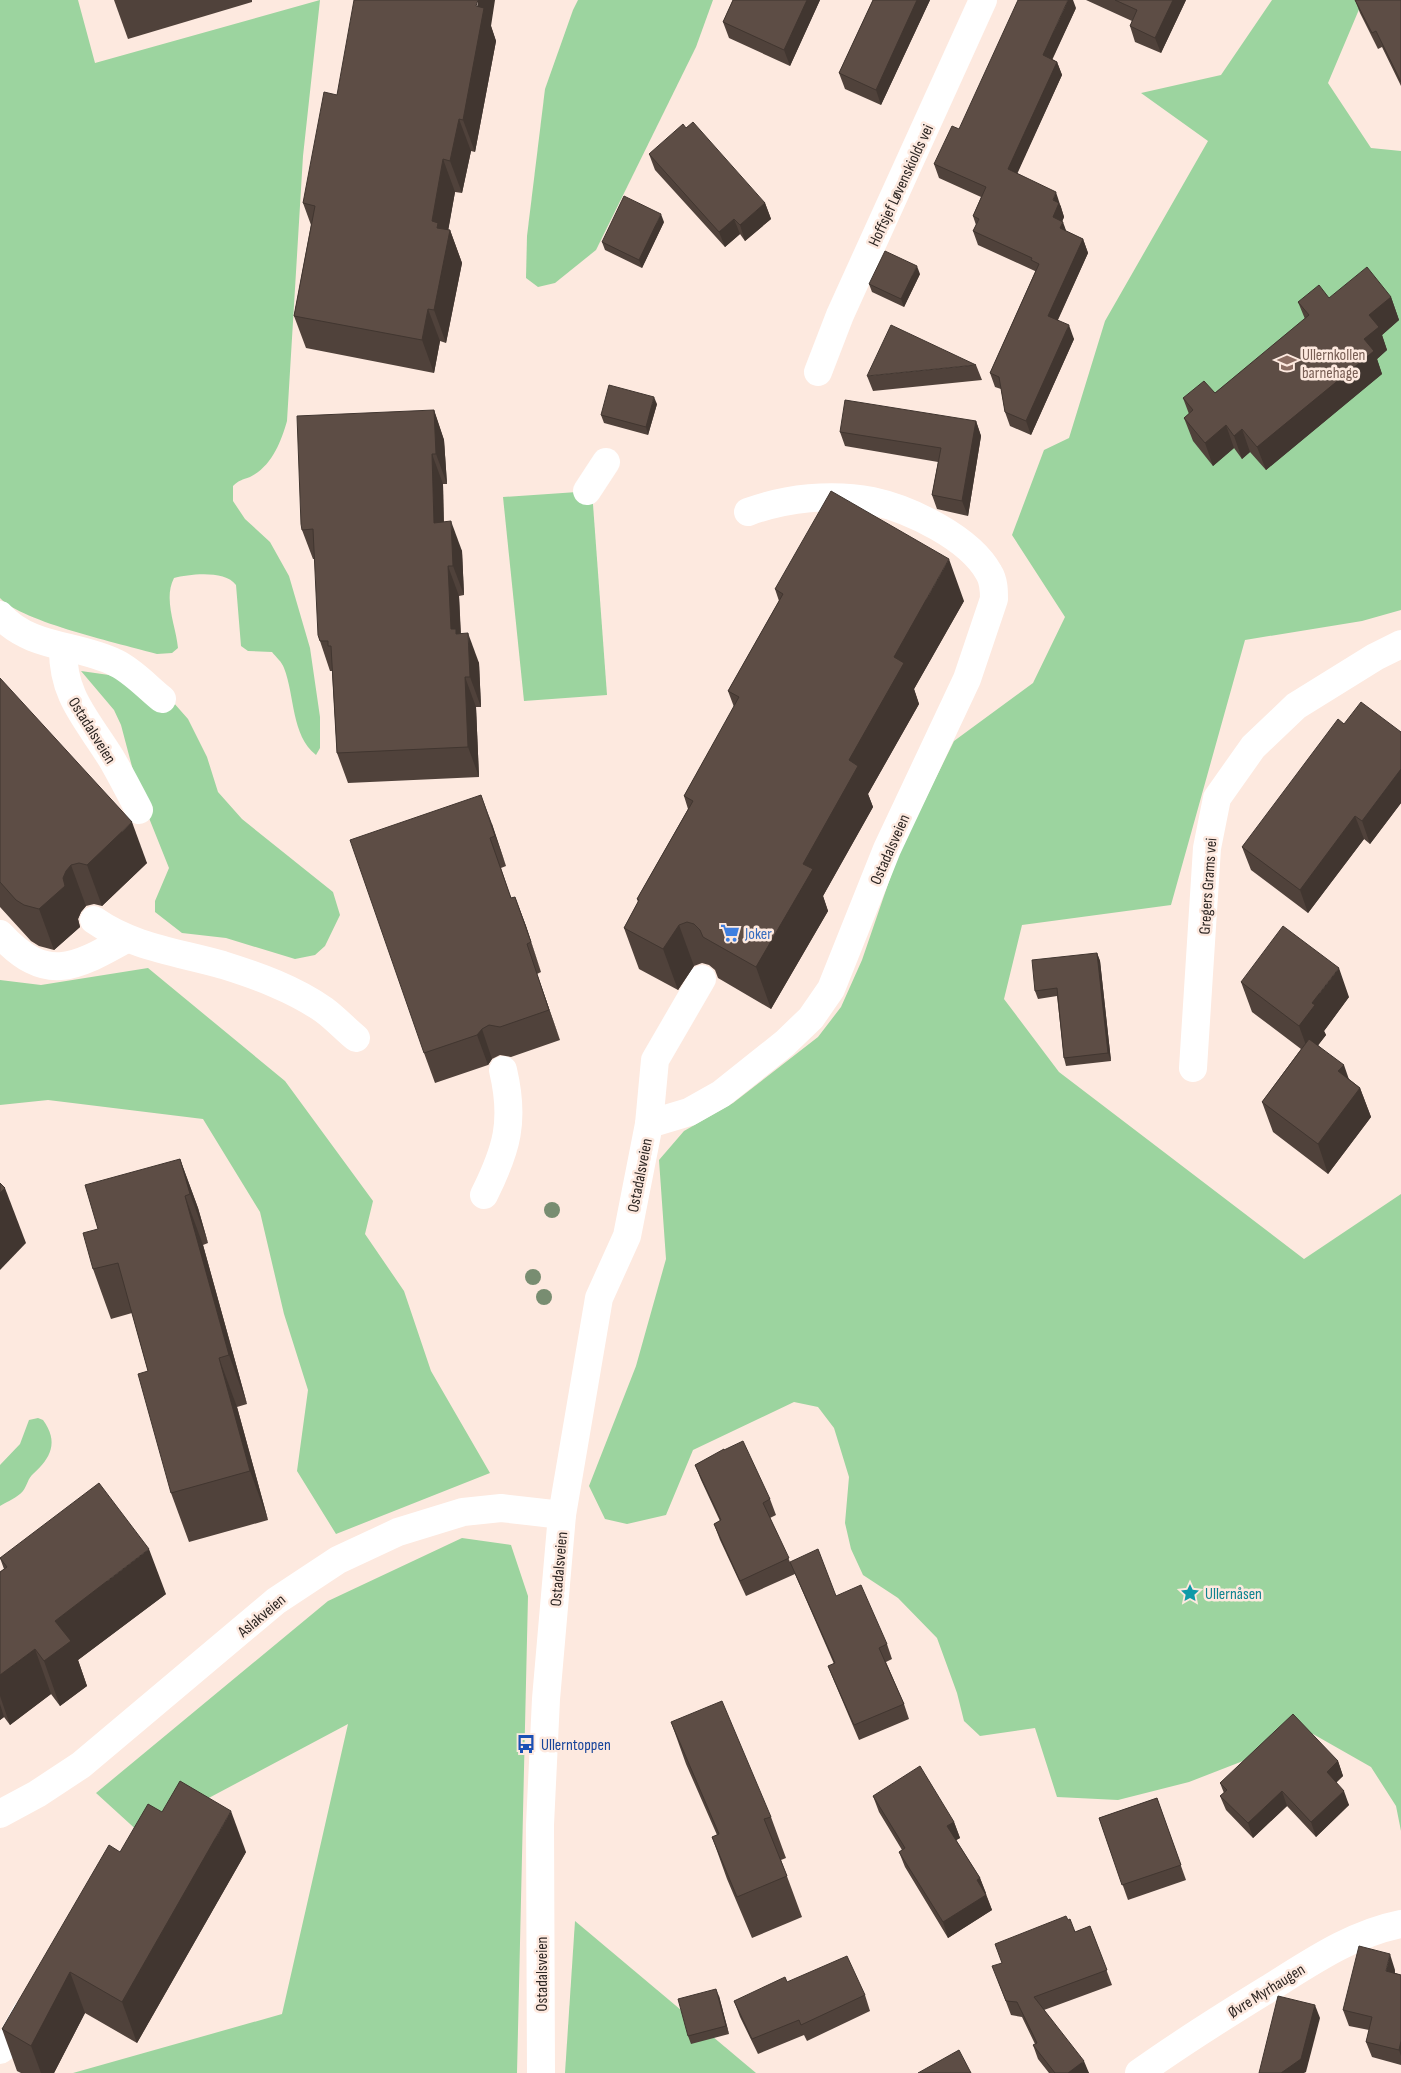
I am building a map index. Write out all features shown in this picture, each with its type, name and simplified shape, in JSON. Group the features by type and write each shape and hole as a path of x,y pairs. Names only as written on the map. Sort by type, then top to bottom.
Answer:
{"street":[{"name":"Hoffsjef Løvenskiolds vei","path":"818,372 840,315 983,0"},
{"path":"587,491 606,462"},
{"name":"Ostadalsveien","path":"542,2073 540,1825 546,1699 562,1515 599,1298 627,1236 649,1124 689,1112 721,1094 805,1024 830,989 887,849 967,679 994,599 993,586 989,574 977,558 958,540 900,509 871,501 826,498 790,500 748,512"},
{"path":"0,615 23,632 117,664 162,699"},
{"name":"Gregers Grams vei","path":"1194,1068 1207,848 1218,798 1253,747 1296,706 1375,657 1401,644"},
{"name":"Ostadalsveien","path":"63,647 63,666 74,701 112,759 138,810"},
{"path":"94,920 126,939 258,977 290,991 324,1010 356,1038"},
{"path":"0,934 25,957 39,965 53,966 71,966 91,959 126,939"},
{"path":"649,1124 656,1060 702,979"},
{"path":"484,1195 496,1171 508,1134 510,1116 503,1070"},
{"name":"Aslakveien","path":"0,1814 37,1794 87,1760 276,1602 338,1560 398,1532 463,1512 501,1508 562,1515"},
{"name":"Øvre Myrhaugen","path":"1139,2073 1184,2041 1339,1945 1386,1927 1401,1924"},
{"path":"0,2050 10,2042 39,1990"}],"green space":[{"path":"0,0 78,0 95,63 320,0 303,156 287,421 282,437 270,460 258,472 233,486 233,501 245,519 270,542 289,576 310,648 320,717 320,748 316,755 302,737 288,679 282,664 272,652 248,651 241,646 236,585 231,580 207,574 174,578 171,586 170,604 178,648 172,653 157,654 50,624 12,607 0,598"},
{"path":"578,0 713,0 696,47 596,250 555,283 538,287 526,278 527,236 545,89"},
{"path":"1272,0 1363,0 1328,83 1371,148 1401,151 1401,610 1362,621 1245,640 1171,905 1022,925 1004,999 1059,1072 1304,1259 1401,1194 1401,1831 1396,1806 1371,1767 1313,1734 1189,1782 1118,1800 1057,1797 1035,1728 980,1736 964,1721 957,1693 937,1638 898,1598 863,1575 851,1549 845,1523 849,1477 834,1428 818,1407 794,1402 693,1450 666,1515 627,1524 605,1519 589,1486 636,1366 666,1259 659,1160 684,1131 733,1103 818,1037 841,1007 862,960 898,855 954,741 1033,683 1065,617 1012,535 1044,450 1069,438 1105,321 1208,141 1141,93 1221,75"},
{"path":"592,491 607,695 524,701 503,497"},
{"path":"81,671 109,675 173,702 188,719 207,757 218,792 242,819 333,892 340,915 325,946 315,955 295,959 226,938 182,933 155,912 155,901 169,868 139,793 121,725 114,710"},
{"path":"148,968 285,1081 373,1201 365,1234 404,1291 431,1371 490,1473 336,1534 297,1471 308,1390 284,1314 260,1212 203,1119 48,1100 0,1105 0,980 41,985"},
{"path":"38,1418 43,1420 51,1435 52,1443 48,1456 31,1476 23,1491 0,1506 0,1465 20,1444 29,1420"},
{"path":"462,1538 511,1545 528,1596 517,2073 73,2073 282,2014 348,1724 141,1834 96,1793 328,1601"},
{"path":"575,1921 756,2073 565,2073"}],"building":[{"path":"354,0 478,0 476,6 484,8 463,120 459,119 450,161 443,159 432,221 438,223 437,228 450,230 434,310 428,309 422,340 294,316 315,206 303,203 324,92 337,95"},
{"path":"733,0 807,0 784,50 723,22"},
{"path":"873,0 917,0 876,90 839,73"},
{"path":"1018,0 1068,0 1043,55 1057,62 1008,169 1056,192 1053,200 1059,203 1053,217 1063,222 1060,228 1083,239 1048,316 1069,325 1026,421 1005,412 999,377 990,373 1039,264 1031,260 1032,258 973,231 979,219 973,216 986,187 934,164 952,126 959,129"},
{"path":"1115,0 1173,0 1155,38 1130,26 1137,10"},
{"path":"1355,0 1401,0 1401,82 1376,31 1372,33"},
{"path":"693,122 765,203 740,225 734,219 719,232 649,154 683,124 686,128"},
{"path":"624,196 661,214 639,260 602,242"},
{"path":"885,251 917,266 901,299 869,284"},
{"path":"1367,267 1391,297 1369,315 1379,327 1364,339 1374,351 1257,447 1242,429 1234,436 1226,425 1205,443 1184,418 1193,410 1183,398 1204,381 1215,393 1309,315 1298,302 1319,285 1329,298"},
{"path":"891,325 976,365 867,376"},
{"path":"609,385 654,397 646,427 601,415"},
{"path":"845,400 976,421 962,501 932,495 941,448 840,432"},
{"path":"434,410 436,454 432,454 434,523 451,521 453,566 448,566 451,629 456,629 456,634 468,633 470,677 465,677 468,747 337,753 331,646 328,646 328,641 320,641 318,635 313,529 302,530 301,524 297,416"},
{"path":"831,491 949,559 894,657 904,663 849,760 858,766 803,864 813,869 756,967 703,937 700,930 694,924 687,922 679,925 663,949 624,928 639,900 637,899 693,801 684,796 739,697 728,691 783,594 775,589"},
{"path":"0,678 132,822 87,865 79,863 71,865 63,878 65,886 39,909 24,905 16,900 0,882"},
{"path":"1361,702 1401,732 1401,769 1362,821 1355,816 1300,890 1242,847 1338,719 1344,724"},
{"path":"481,795 495,836 490,838 511,898 515,897 531,942 527,944 549,1010 500,1027 489,1025 477,1035 424,1053 350,840"},
{"path":"1283,926 1339,968 1312,1003 1315,1005 1299,1026 1241,982"},
{"path":"1097,953 1108,1053 1064,1058 1057,988 1035,991 1032,960"},
{"path":"1309,1039 1344,1065 1338,1071 1360,1088 1318,1144 1262,1102"},
{"path":"180,1159 190,1194 185,1196 229,1355 219,1358 250,1471 171,1493 138,1374 148,1371 118,1263 93,1269 83,1233 98,1229 85,1185"},
{"path":"0,1183 5,1188 0,1193"},
{"path":"743,1441 770,1499 763,1503 789,1558 740,1581 714,1524 721,1520 695,1465"},
{"path":"99,1483 149,1549 55,1621 71,1641 44,1661 35,1649 0,1675 0,1572 7,1567 0,1558"},
{"path":"818,1549 836,1596 861,1585 887,1644 879,1648 904,1704 854,1725 828,1666 835,1663 790,1562"},
{"path":"722,1701 771,1817 764,1819 787,1876 737,1897 712,1837 719,1834 671,1722"},
{"path":"1293,1714 1338,1761 1327,1772 1344,1791 1311,1822 1282,1791 1248,1823 1220,1796 1227,1790 1220,1783"},
{"path":"920,1766 954,1822 947,1826 980,1878 977,1880 986,1895 943,1922 899,1852 905,1848 873,1796"},
{"path":"180,1781 231,1811 122,2002 70,1972 31,2046 2,2029 109,1845 120,1852 148,1804 162,1812"},
{"path":"1157,1798 1181,1865 1122,1885 1099,1818"},
{"path":"1066,1916 1068,1920 1070,1919 1075,1932 1090,1926 1107,1970 1034,1997 1084,2061 1068,2073 1055,2073 1033,2045 1037,2043 1017,2002 1006,2001 992,1966 1002,1963 995,1944"},
{"path":"1359,1946 1390,1954 1386,1971 1401,1975 1401,2041 1399,2050 1366,2042 1372,2017 1343,2010"},
{"path":"847,1956 865,1995 801,2025 799,2020 752,2039 734,2001 785,1977 787,1982"},
{"path":"716,1989 726,2026 688,2036 678,1999"},
{"path":"1278,1996 1315,2005 1301,2059 1281,2073 1259,2073"},
{"path":"959,2050 971,2073 918,2073"}],"place":[{"name":"Ullernkollen barnehage","path":"1287,363"},
{"name":"Joker","path":"730,933"},
{"name":"Ullernåsen","path":"1190,1593"},
{"name":"Ullerntoppen","path":"526,1744"}]}
